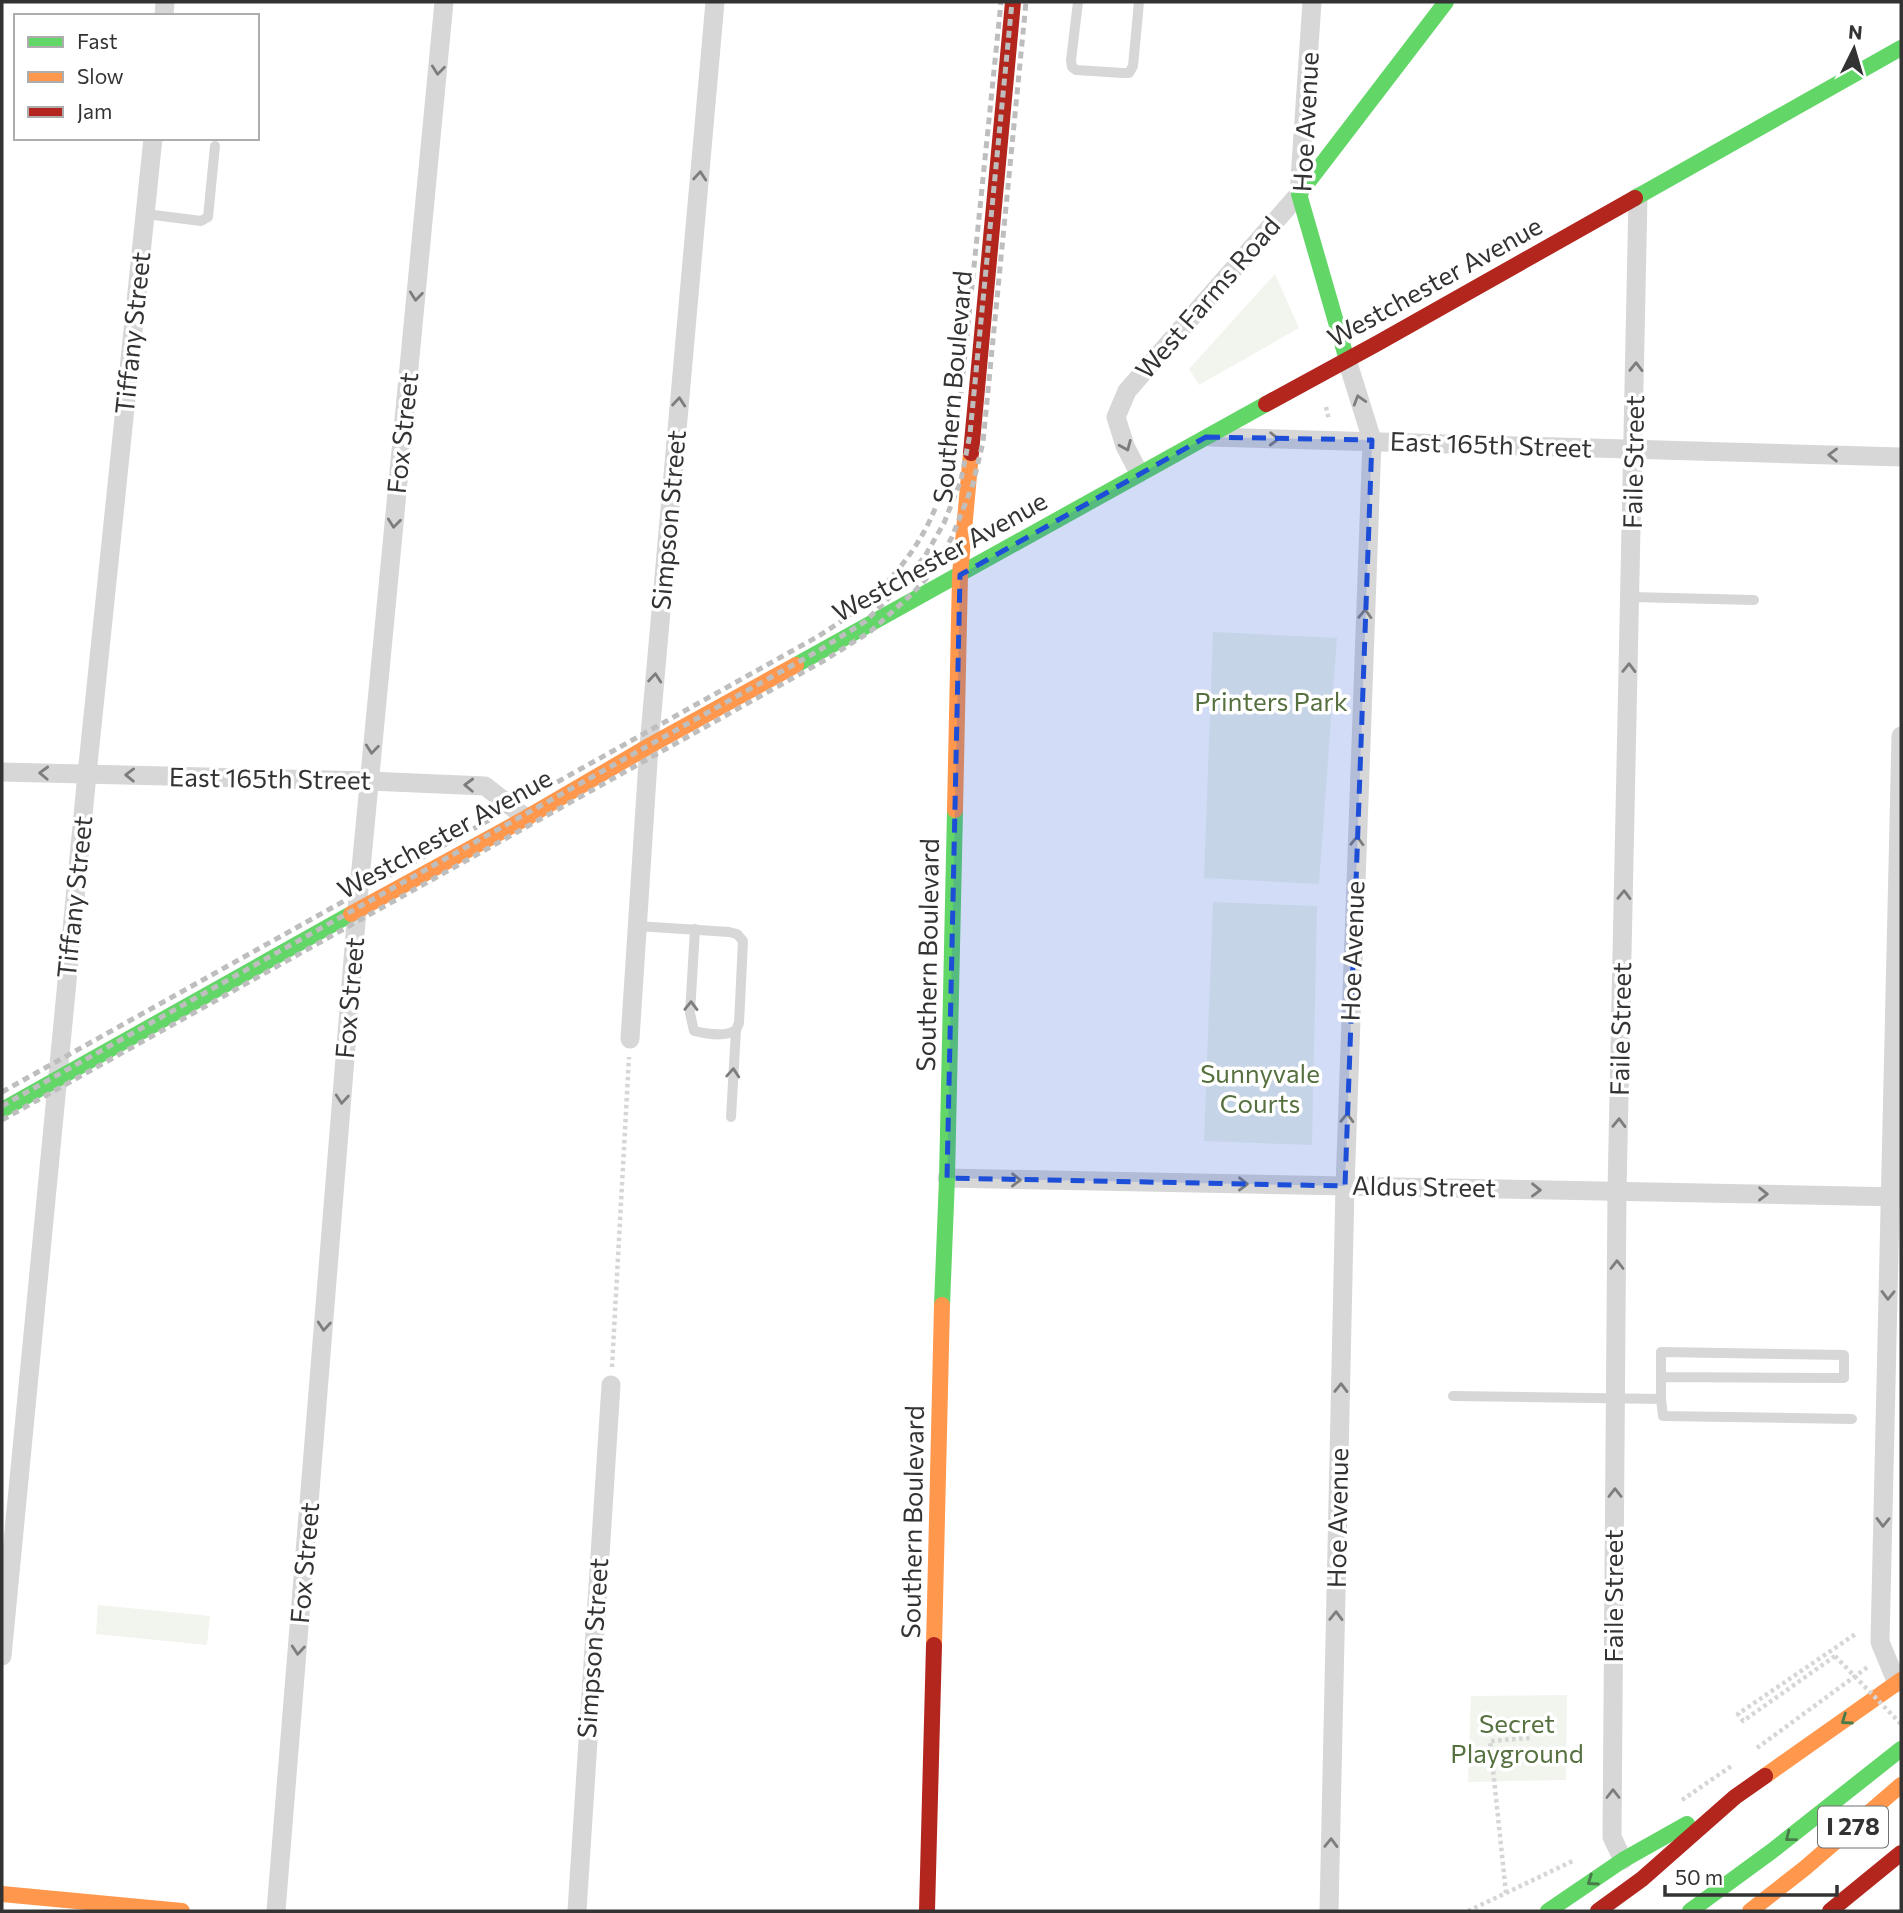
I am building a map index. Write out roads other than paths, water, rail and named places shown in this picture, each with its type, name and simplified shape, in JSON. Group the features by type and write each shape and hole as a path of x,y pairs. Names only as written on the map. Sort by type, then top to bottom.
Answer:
{"main road":[{"name":"Southern Boulevard","path":"927,1911 960,575 1013,2"},
{"name":"West Farms Road","path":"1299,194 1446,2"},
{"name":"Westchester Avenue","path":"2,1110 526,818 649,746 1639,197 1901,48"},
{"name":"Hoe Avenue","path":"1299,194 1347,360"},
{"path":"1548,1911 1623,1860 1735,1797 1899,1682"},
{"path":"1690,1911 1772,1851 1901,1749"},
{"name":"I 278","path":"1750,1911 1805,1868 1901,1785"},
{"path":"1598,1911 1642,1879 1735,1797"},
{"name":"I 278","path":"1830,1911 1901,1853"},
{"path":"2,1894 182,1911"}],"street":[{"name":"Fox Street","path":"276,1911 357,911 444,2"},
{"name":"Simpson Street","path":"630,1039 649,746 715,2"},
{"name":"Hoe Avenue","path":"1299,194 1312,2"},
{"name":"Tiffany Street","path":"2,1656 87,774 153,140"},
{"name":"West Farms Road","path":"1139,473 1125,446 1116,417 1127,391 1299,194"},
{"name":"Faile Street","path":"1623,1860 1612,1837 1615,1397 1617,1191 1639,197"},
{"name":"Hoe Avenue","path":"1329,1911 1345,1186 1372,440 1347,360"},
{"name":"East 165th Street","path":"1206,437 1901,457"},
{"path":"1899,1682 1880,1642 1896,1196 1901,736"},
{"name":"East 165th Street","path":"2,772 485,786 526,818"},
{"name":"Aldus Street","path":"947,1178 1896,1196"},
{"name":"Simpson Street","path":"577,1911 611,1385"}],"lane":[{"path":"1078,2 1072,67 1076,70 1129,73 1133,66 1139,2"},
{"path":"146,214 201,220 208,217 215,146"},
{"path":"1631,597 1754,600"},
{"path":"637,926 729,932 737,934 743,941 731,1117"},
{"path":"695,929 690,1013 694,1031 731,1034 736,1030"},
{"path":"1661,1377 1844,1378 1844,1355 1661,1352 1661,1377 1661,1399 1663,1416 1852,1419"},
{"path":"1453,1396 1661,1399"}],"railway":[{"path":"2,1092 817,637 861,607 898,570 932,516 940,497 957,433 1001,2"},
{"path":"2,1106 818,651 866,621 904,582 925,556 944,523 961,480 970,434 1012,2"},
{"path":"2,1120 825,660 871,631 913,593 932,572 952,537 973,484 983,442 1026,2"}],"park label":[{"name":"Printers Park","path":"1271,702"},
{"name":"Sunnyvale Courts","path":"1260,1089"},
{"name":"Secret Playground","path":"1517,1739"}]}
